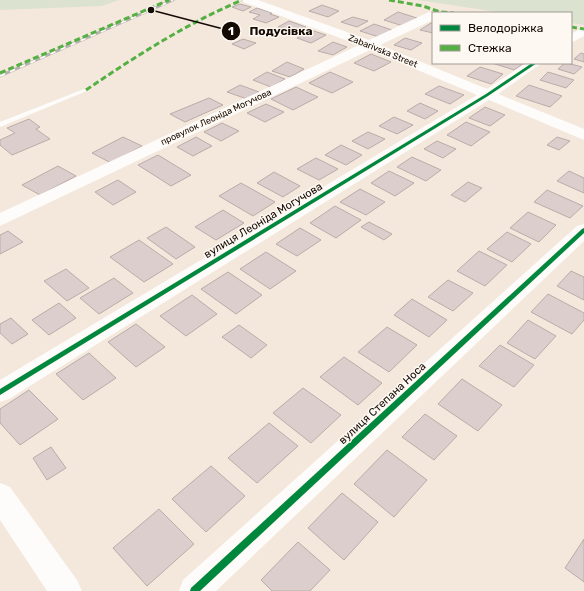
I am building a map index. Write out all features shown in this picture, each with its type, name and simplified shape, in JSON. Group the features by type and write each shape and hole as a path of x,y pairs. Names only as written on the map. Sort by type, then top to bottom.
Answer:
{"main road":[{"path":"0,496 66,591"}],"street":[{"name":"Zabarivska Street","path":"247,0 370,45 584,135"},
{"name":"провулок Леоніда Могучова","path":"0,220 432,15"},
{"path":"572,39 584,31"},
{"name":"вулиця Леоніда Могучова","path":"0,392 487,95 534,64"},
{"name":"вулиця Степана Носа","path":"194,591 584,230"}],"lane":[{"path":"0,125 86,90"}],"green space":[{"path":"0,0 119,0 102,6 0,10"},
{"path":"418,0 584,0 584,25 572,23 572,12 497,12"}],"building":[{"path":"240,4 251,7 243,11 232,7"},
{"path":"322,5 339,11 328,17 309,11"},
{"path":"257,8 279,17 266,23 253,19 260,15 249,12"},
{"path":"398,12 417,18 403,26 384,20"},
{"path":"353,17 368,21 357,27 341,22"},
{"path":"289,21 306,27 295,33 278,27"},
{"path":"431,23 432,24 432,33 420,30"},
{"path":"374,24 392,30 379,37 360,31"},
{"path":"311,30 326,35 311,43 297,38"},
{"path":"405,38 422,43 411,50 394,45"},
{"path":"243,39 256,43 244,49 232,44"},
{"path":"333,42 347,47 333,55 318,51"},
{"path":"581,53 584,54 584,62 574,59"},
{"path":"371,54 391,62 374,71 354,63"},
{"path":"287,62 304,69 290,77 272,71"},
{"path":"495,64 523,64 514,70"},
{"path":"564,64 582,67 574,74 558,69"},
{"path":"480,67 503,74 491,84 467,76"},
{"path":"267,72 285,79 271,87 253,80"},
{"path":"330,72 353,82 332,93 309,83"},
{"path":"548,72 574,80 566,88 540,80"},
{"path":"240,85 259,92 247,99 227,92"},
{"path":"529,85 562,96 550,107 516,96"},
{"path":"439,86 464,95 450,104 425,94"},
{"path":"296,87 318,97 293,110 271,99"},
{"path":"209,98 223,105 185,122 170,114"},
{"path":"420,103 438,111 425,119 407,111"},
{"path":"266,104 284,112 265,122 247,113"},
{"path":"485,107 505,115 490,126 469,118"},
{"path":"394,117 413,125 397,134 379,126"},
{"path":"29,119 40,127 36,129 50,139 12,155 0,145 0,140 15,133 7,128"},
{"path":"466,122 490,132 471,146 447,135"},
{"path":"222,123 239,131 221,141 204,132"},
{"path":"368,132 385,139 368,149 352,141"},
{"path":"123,137 142,146 111,163 92,153"},
{"path":"196,137 212,146 193,156 177,147"},
{"path":"557,137 570,141 559,150 547,145"},
{"path":"437,141 456,149 443,158 424,149"},
{"path":"341,145 362,155 346,165 325,155"},
{"path":"158,155 191,175 171,186 138,165"},
{"path":"412,157 441,170 426,181 397,167"},
{"path":"316,158 338,169 319,180 297,169"},
{"path":"58,166 76,176 40,195 22,185"},
{"path":"389,171 414,183 395,196 371,183"},
{"path":"569,171 584,178 584,193 557,181"},
{"path":"274,172 300,186 283,197 257,183"},
{"path":"118,180 136,192 113,205 95,192"},
{"path":"468,182 482,188 465,202 451,195"},
{"path":"241,183 275,202 253,216 219,196"},
{"path":"360,189 385,202 366,215 340,202"},
{"path":"547,190 583,206 570,218 534,202"},
{"path":"335,206 361,220 336,238 310,223"},
{"path":"223,210 244,223 216,240 195,227"},
{"path":"528,212 556,225 539,242 510,228"},
{"path":"369,222 392,234 384,240 361,227"},
{"path":"166,227 195,247 176,259 147,238"},
{"path":"300,228 321,240 297,256 276,244"},
{"path":"8,231 23,242 0,254 0,235"},
{"path":"507,232 531,244 512,262 487,249"},
{"path":"139,240 173,264 144,282 110,257"},
{"path":"479,251 507,265 485,286 457,271"},
{"path":"266,252 296,271 270,289 240,269"},
{"path":"66,269 89,288 67,301 44,281"},
{"path":"571,271 584,277 584,300 557,286"},
{"path":"228,272 262,295 236,314 201,289"},
{"path":"114,278 133,293 99,314 80,298"},
{"path":"448,280 473,293 453,311 428,297"},
{"path":"548,294 584,313 584,320 572,334 531,312"},
{"path":"192,295 217,314 186,336 160,316"},
{"path":"412,299 447,320 429,337 394,315"},
{"path":"59,303 76,318 49,335 32,320"},
{"path":"11,318 28,334 12,344 0,333 0,324"},
{"path":"528,320 556,336 535,359 507,343"},
{"path":"136,324 165,347 136,367 108,342"},
{"path":"239,325 267,345 251,358 222,337"},
{"path":"387,327 417,345 389,372 358,352"},
{"path":"500,345 534,365 514,387 479,366"},
{"path":"89,353 116,378 83,400 56,374"},
{"path":"344,357 382,383 358,405 320,377"},
{"path":"462,379 502,405 478,431 438,404"},
{"path":"303,388 341,415 311,443 273,413"},
{"path":"29,390 58,419 20,445 0,423 0,409"},
{"path":"425,414 457,436 434,460 402,437"},
{"path":"269,423 298,446 257,483 228,458"},
{"path":"51,447 66,468 47,480 33,458"},
{"path":"387,450 427,480 394,517 354,484"},
{"path":"211,466 245,496 206,532 172,499"},
{"path":"342,493 378,522 344,560 308,528"},
{"path":"159,509 194,544 147,586 113,548"},
{"path":"584,539 584,582 565,568"},
{"path":"298,542 330,570 310,591 272,591 261,580"}],"railway":[{"path":"0,76 173,0"}],"marked path":[{"path":"0,73 169,0"},
{"path":"86,90 161,41 201,19 242,0"},
{"path":"389,0 423,6 440,12"},
{"path":"572,27 584,29"}],"cycle path":[{"path":"0,392 487,95 534,64"},
{"path":"194,591 584,230"}],"place":[{"name":"Подусівка","path":"151,10"}]}
